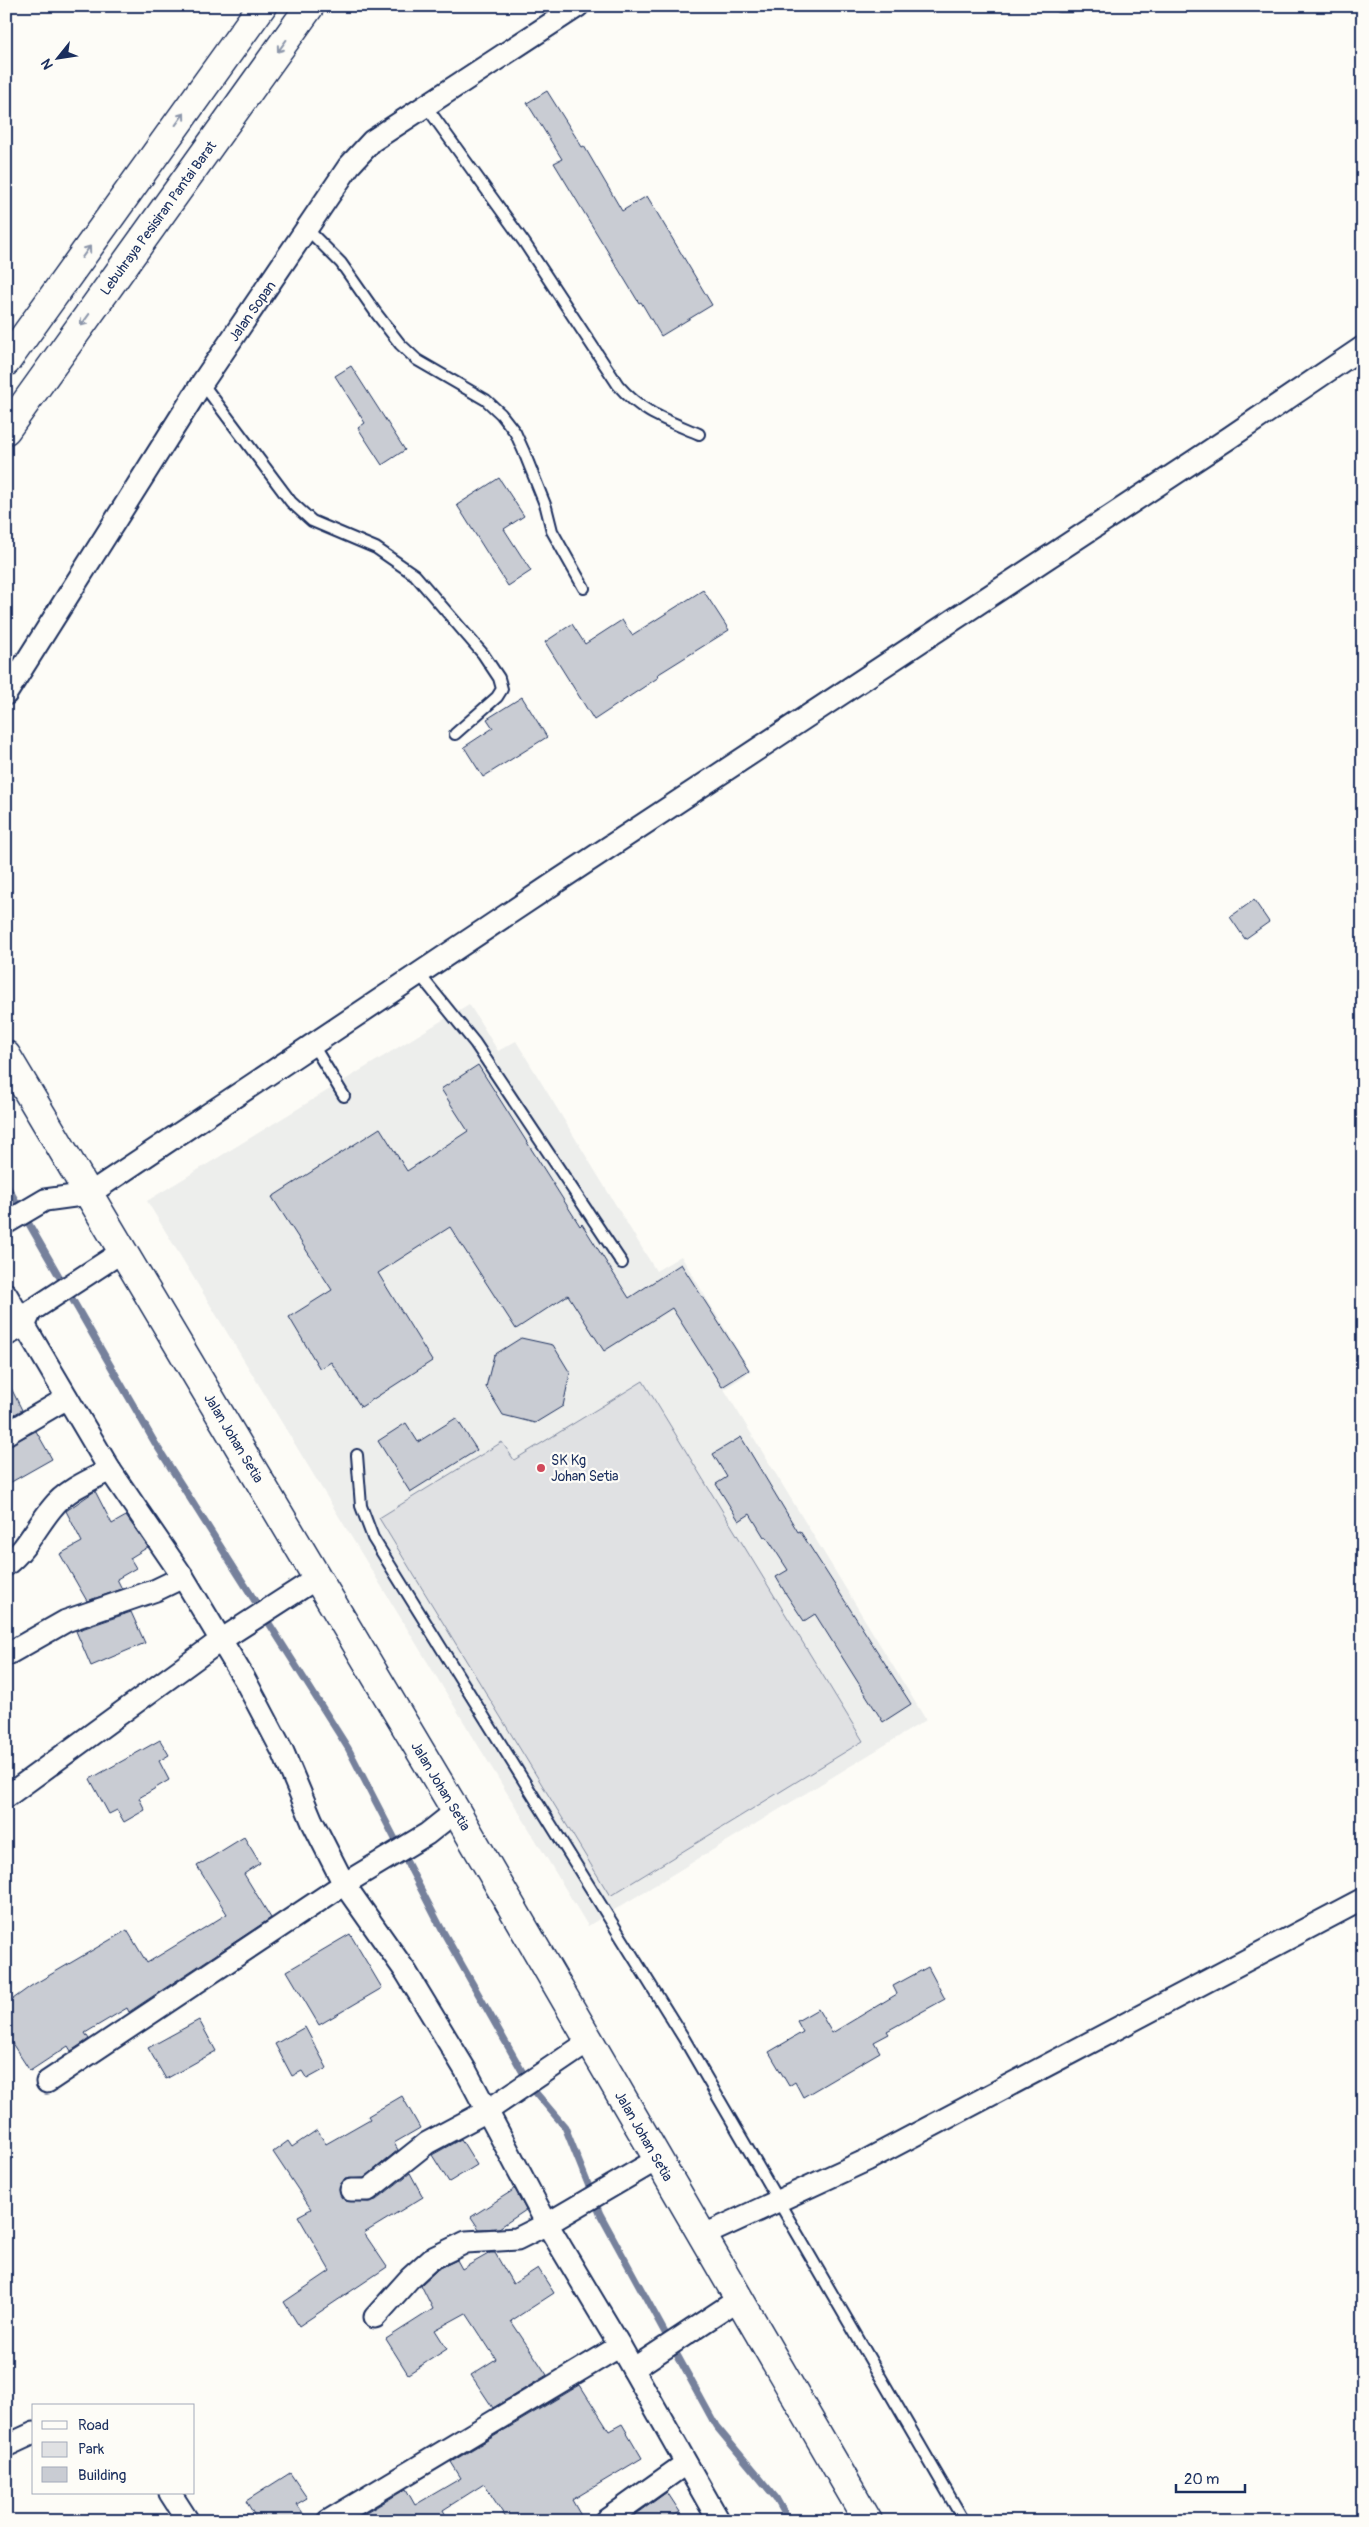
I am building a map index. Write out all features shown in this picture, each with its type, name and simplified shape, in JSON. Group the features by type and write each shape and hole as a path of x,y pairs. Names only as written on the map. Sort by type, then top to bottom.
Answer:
{"main road":[{"path":"6,362 262,6"},
{"name":"Lebuhraya Pesisiran Pantai Barat","path":"6,430 310,6"},
{"name":"Jalan Johan Setia","path":"6,1055 456,1811 868,2521"}],"street":[{"name":"Jalan Sopan","path":"6,694 202,383 308,230 349,166 372,141 578,6"},
{"path":"6,1223 45,1200 89,1194 420,975 552,884 896,659 1363,347"},
{"path":"20,1324 81,1277 123,1251"},
{"path":"6,1294 20,1324 110,1470 227,1636 246,1680 283,1752 312,1821 352,1881 466,2071 491,2108 554,2220 620,2346 639,2365 685,2464 719,2521"},
{"path":"6,1434 67,1398"},
{"path":"6,1565 26,1543 53,1506 75,1488 110,1470"},
{"path":"6,1656 66,1621 156,1590 183,1576"},
{"path":"6,1797 227,1636 317,1578"},
{"path":"47,2082 352,1881 427,1834 456,1811"},
{"path":"702,2236 867,2160 1363,1899"},
{"path":"351,2190 368,2190 427,2143 491,2108 590,2041"},
{"path":"375,2317 410,2278 431,2259 466,2242 517,2238 554,2220 658,2160"},
{"path":"639,2365 738,2299"},
{"path":"328,2521 620,2346"},
{"path":"6,2446 32,2434"},
{"path":"606,2521 685,2464"},
{"path":"171,2494 188,2521"}],"lane":[{"path":"1060,6 1073,6"},
{"path":"426,106 524,242 618,385 633,402 651,414 699,434"},
{"path":"308,230 341,264 400,344 417,360 486,400 502,414 515,432 524,452 546,507 552,531 584,588"},
{"path":"202,383 291,502 312,521 376,548 415,575 483,654 500,678 502,689 496,697 455,734"},
{"path":"420,975 474,1043 622,1263"},
{"path":"314,1045 344,1096"},
{"path":"357,1455 361,1506 373,1538 683,2037 964,2521"}],"shaded area":[{"name":"SK Kg Johan Setia","path":"469,1004 498,1051 516,1041 656,1271 681,1256 751,1372 724,1389 926,1720 588,1926 147,1201"}],"green space":[{"path":"643,1381 863,1741 610,1896 379,1518 502,1442 514,1460"}],"building":[{"path":"547,91 582,147 584,146 622,211 647,196 712,305 661,336 554,163 562,159 527,103"},
{"path":"351,366 405,450 382,465 358,428 365,423 335,376"},
{"path":"499,478 524,516 504,529 531,571 508,586 457,505"},
{"path":"703,590 729,630 657,675 659,677 594,720 545,642 572,624 585,644 622,620 632,635"},
{"path":"522,697 547,737 483,777 464,747 493,728 487,719"},
{"path":"1254,900 1269,922 1245,939 1230,917"},
{"path":"478,1065 580,1226 582,1224 629,1298 681,1264 749,1370 722,1387 672,1308 604,1351 568,1295 516,1329 450,1227 378,1273 432,1361 361,1407 331,1362 320,1369 289,1317 332,1290 272,1197 380,1128 407,1171 468,1131 441,1089"},
{"path":"521,1338 553,1345 570,1373 563,1406 535,1423 503,1415 486,1387 494,1355"},
{"path":"6,1378 22,1410 6,1419"},
{"path":"456,1418 477,1450 410,1492 378,1441 406,1423 418,1442"},
{"path":"36,1431 52,1459 6,1485 6,1446"},
{"path":"741,1437 798,1532 800,1531 911,1704 883,1722 815,1614 804,1621 786,1594 776,1577 788,1570 766,1536 764,1537 750,1514 739,1521 716,1484 727,1477 713,1454"},
{"path":"95,1491 112,1524 126,1516 148,1547 130,1558 136,1568 117,1579 122,1589 87,1601 60,1554 82,1542 66,1511"},
{"path":"131,1612 145,1643 91,1666 76,1631"},
{"path":"160,1740 169,1755 159,1761 169,1780 139,1798 145,1810 124,1822 117,1810 109,1814 90,1779"},
{"path":"244,1837 260,1863 244,1874 271,1918 129,2012 127,2008 85,2033 89,2039 71,2051 68,2046 30,2071 6,2034 6,2004 31,1986 127,1930 147,1963 227,1914 197,1866"},
{"path":"350,1934 382,1988 319,2025 287,1971"},
{"path":"928,1967 945,1999 887,2031 889,2034 874,2042 880,2052 803,2097 795,2082 789,2086 769,2052 803,2032 797,2021 818,2009 832,2033 897,1994 893,1986"},
{"path":"199,2020 216,2051 166,2079 148,2048"},
{"path":"305,2027 327,2068 307,2079 302,2071 292,2076 275,2044"},
{"path":"402,2096 420,2128 394,2143 398,2150 364,2178 344,2179 339,2190 345,2201 369,2202 376,2200 410,2173 423,2197 364,2233 387,2267 299,2326 284,2302 330,2271 298,2216 311,2209 273,2152 288,2141 292,2147 317,2130 326,2144 370,2119 368,2116"},
{"path":"461,2139 477,2165 449,2182 432,2155"},
{"path":"515,2189 526,2210 499,2228 479,2229 471,2217"},
{"path":"490,2253 495,2253 513,2284 538,2268 554,2293 511,2321 547,2375 493,2408 471,2375 496,2359 466,2313 435,2330 447,2349 408,2374 386,2339 433,2309 421,2285 438,2269 457,2260 462,2269"},
{"path":"580,2385 609,2431 622,2424 642,2458 572,2500 584,2521 508,2521 484,2484 443,2510 449,2521 353,2521 406,2489 415,2505 461,2478 451,2462"},
{"path":"290,2473 307,2498 297,2504 308,2521 258,2521 246,2501"},
{"path":"667,2492 680,2512 665,2521 627,2521"}],"waterway":[{"path":"6,1184 155,1443 348,1748 441,1928 531,2087 565,2127 600,2214 716,2426 776,2498 789,2521"}],"place":[{"name":"SK Kg Johan Setia","path":"541,1468"}]}
